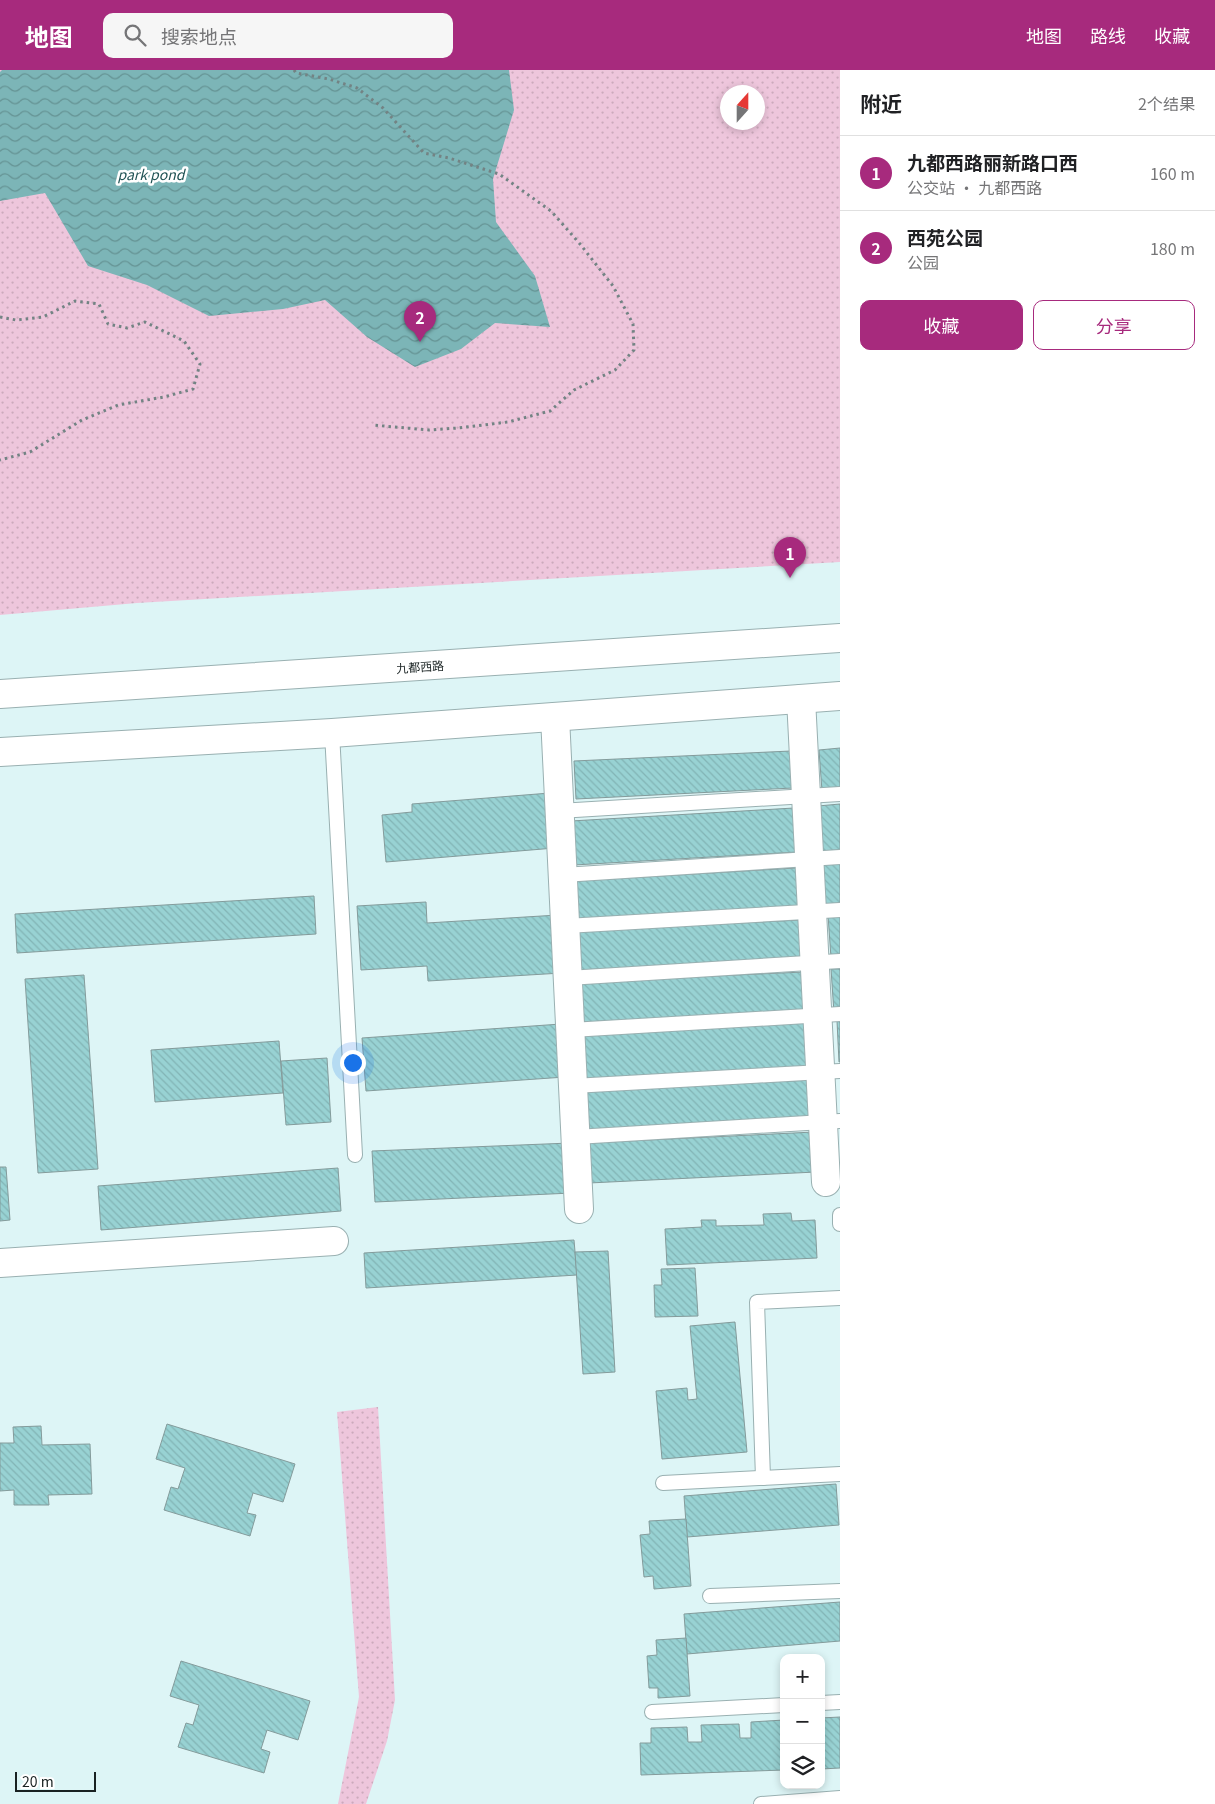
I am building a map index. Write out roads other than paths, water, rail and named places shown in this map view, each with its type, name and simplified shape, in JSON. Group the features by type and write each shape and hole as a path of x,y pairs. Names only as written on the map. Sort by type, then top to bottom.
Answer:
{"main road":[{"name":"九都西路","path":"0,694 840,638"},
{"path":"0,752 332,733 840,696"},
{"path":"801,699 812,912 828,961 832,1121 826,1182"},
{"path":"555,717 580,1209"},
{"path":"0,1263 334,1241"}],"lane":[{"path":"332,733 355,1155"},
{"path":"559,811 840,794"},
{"path":"563,875 840,857"},
{"path":"566,926 840,910"},
{"path":"568,978 828,961"},
{"path":"571,1030 829,1015"},
{"path":"573,1086 830,1072"},
{"path":"576,1137 832,1121"},
{"path":"840,1215 840,1224"},
{"path":"763,1478 757,1302 840,1298"},
{"path":"663,1483 840,1474"},
{"path":"710,1596 840,1591"},
{"path":"825,1703 840,1702"},
{"path":"652,1712 780,1705"},
{"path":"761,1804 840,1798"}],"water":[{"name":"park pond","path":"2,70 509,70 514,110 493,179 496,222 535,276 550,327 495,323 461,349 415,367 367,337 325,300 283,309 209,316 147,285 88,266 45,193 0,201 0,72"}],"place":[{"name":"西苑公园","path":"420,342"},
{"name":"九都西路丽新路口西","path":"790,578"}]}
